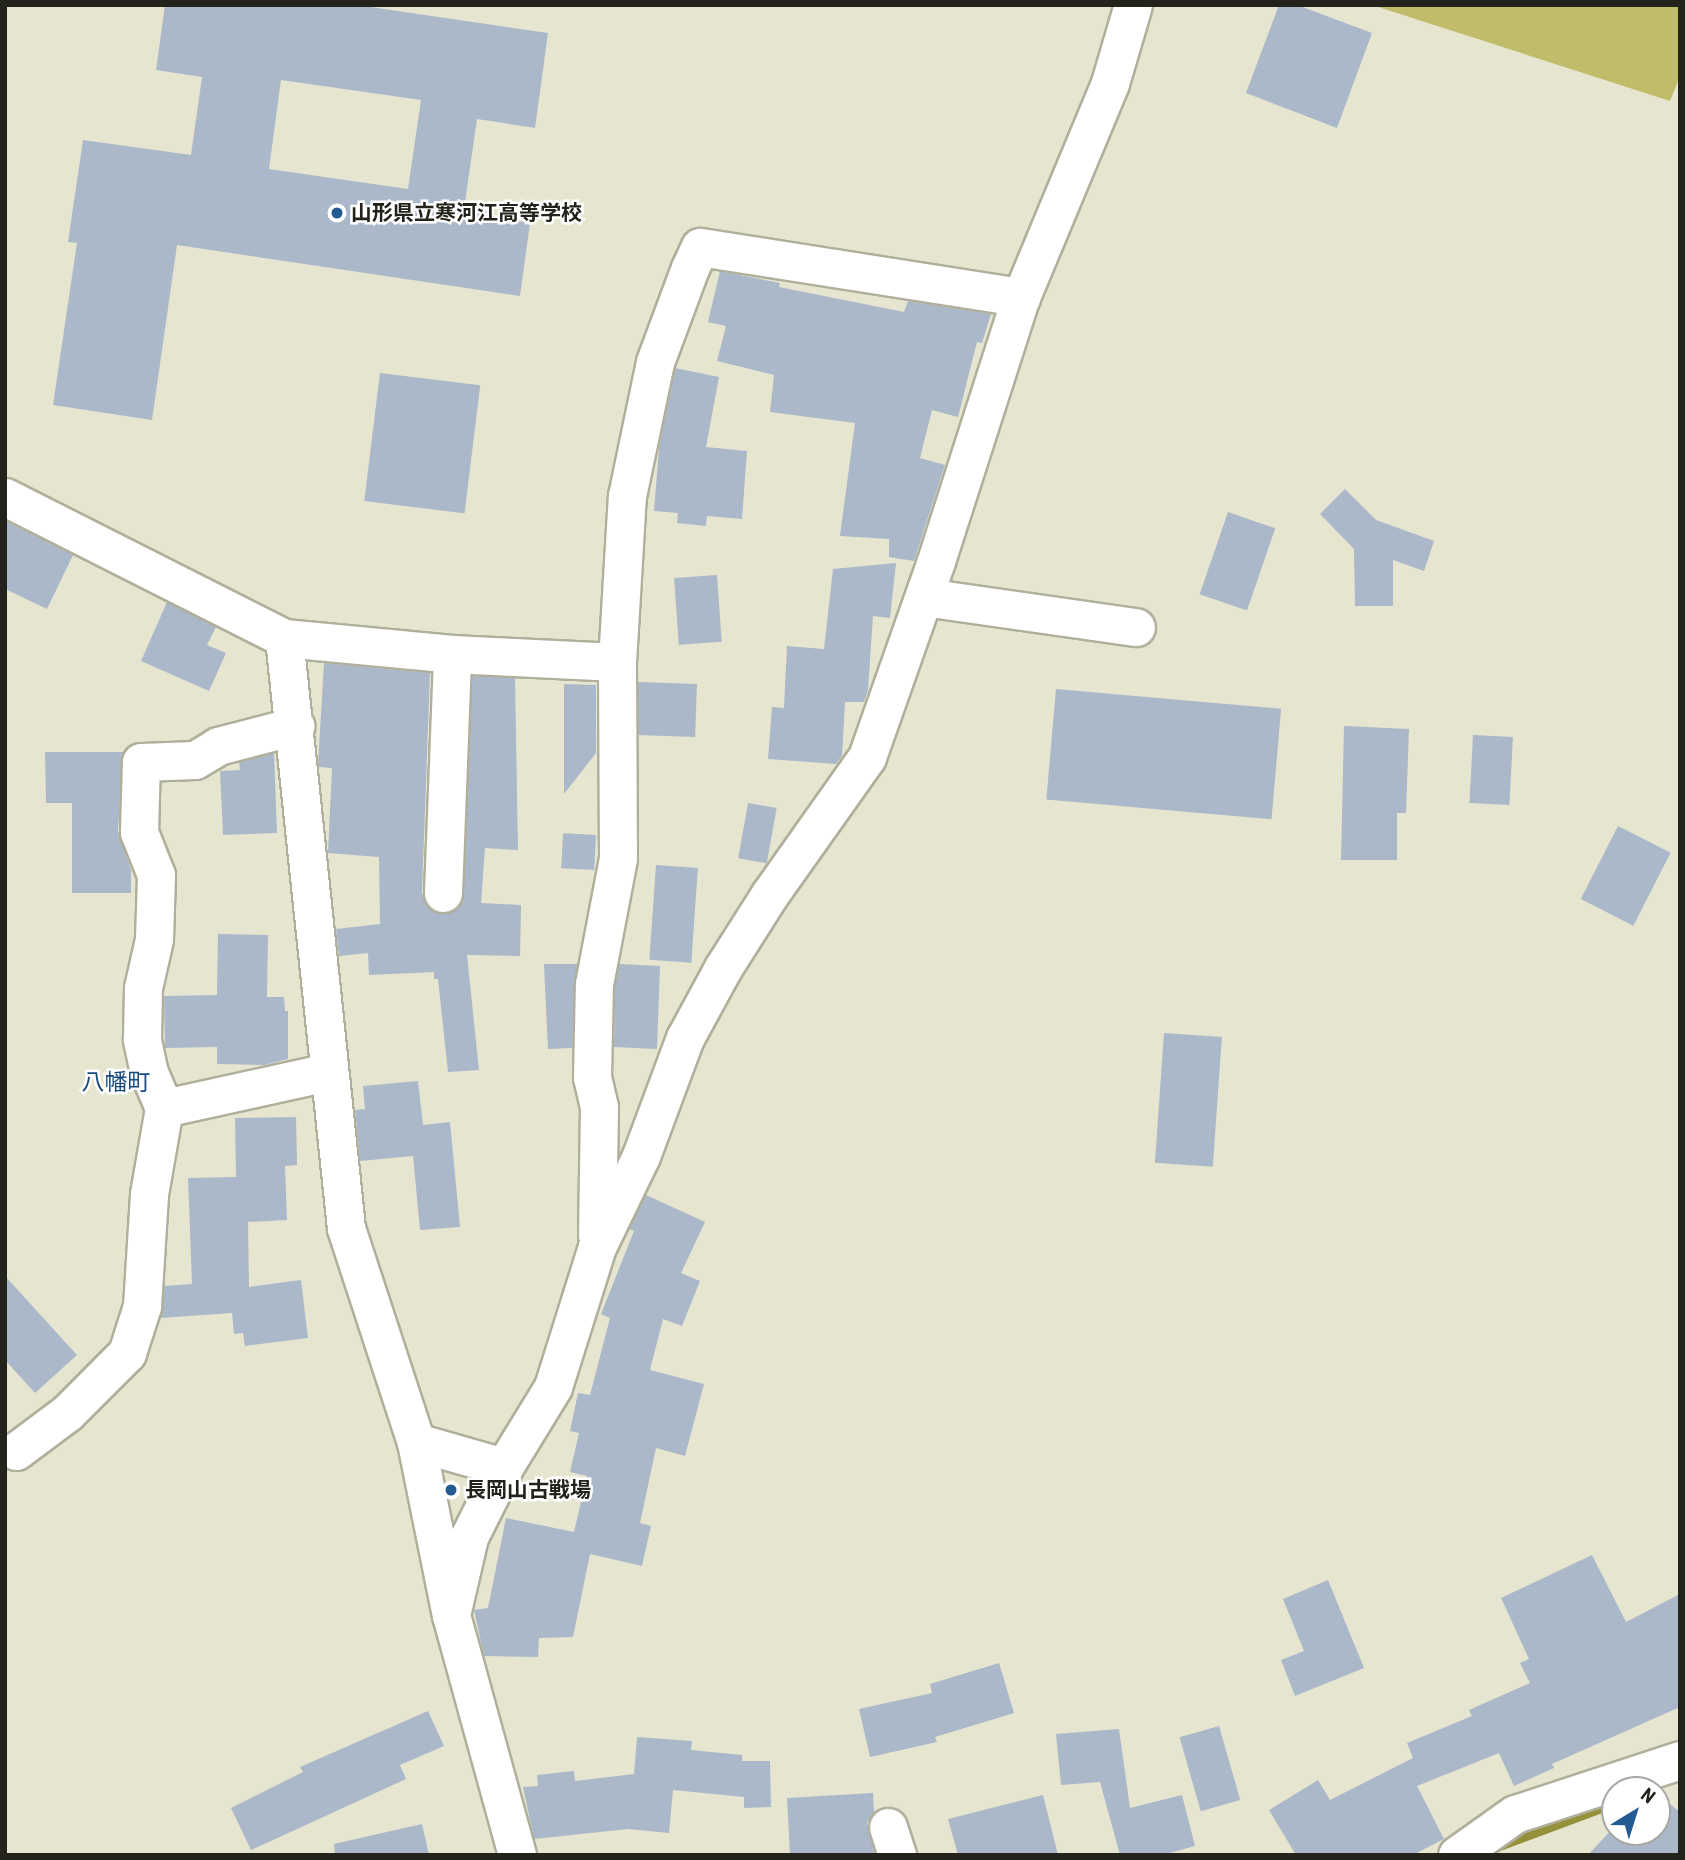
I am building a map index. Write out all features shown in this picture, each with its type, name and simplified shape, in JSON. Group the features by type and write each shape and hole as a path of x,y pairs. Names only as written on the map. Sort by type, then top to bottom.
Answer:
{"lane":[{"path":"451,1615 469,1537 504,1467 553,1387 597,1247 641,1156 685,1038 723,968 769,894 867,757 924,597 1021,297 1110,83 1133,5"},
{"path":"597,1247 599,1107 592,1077 594,984 618,858 617,662 627,496 655,362 700,247 1021,297"},
{"path":"5,497 284,638 452,654 617,662"},
{"path":"924,597 1136,627"},
{"path":"284,638 346,1228 416,1442 451,1615 517,1855"},
{"path":"443,893 452,654"},
{"path":"16,1451 67,1413 127,1353 142,1306 149,1194 164,1108 149,1073 142,1039 143,988 154,939 156,875 139,832 141,762 195,760 218,746 295,726"},
{"path":"164,1108 328,1072"},
{"path":"416,1442 504,1467"},
{"path":"1457,1855 1515,1814 1680,1760"}],"shaded area":[{"path":"1372,5 1680,5 1680,76 1670,101"}],"building":[{"path":"165,5 357,5 548,33 535,128 477,119 465,202 491,206 489,217 530,223 520,296 177,245 152,420 53,405 77,243 68,242 83,140 191,155 202,77 156,70","holes":["281,80 421,100 408,189 269,169"]},
{"path":"1279,5 1297,5 1372,33 1337,128 1246,93"},
{"path":"720,271 780,283 779,287 904,312 908,301 991,314 982,343 977,342 958,417 932,410 920,458 945,465 914,561 889,557 889,539 840,536 855,423 770,412 774,375 717,361 726,326 708,322"},
{"path":"675,368 719,377 706,447 747,451 742,519 707,516 706,526 677,523 678,513 654,511 659,448"},
{"path":"380,373 480,385 465,513 364,501"},
{"path":"1345,489 1376,520 1434,541 1424,571 1393,560 1393,606 1355,606 1354,549 1320,514"},
{"path":"1228,512 1275,528 1247,611 1200,594"},
{"path":"5,521 73,555 47,609 5,589"},
{"path":"896,563 890,618 873,616 868,690 864,702 845,702 842,756 836,764 768,759 772,707 784,708 787,646 824,649 833,569"},
{"path":"717,575 722,642 679,645 674,578"},
{"path":"167,602 216,627 207,645 226,653 209,691 141,661"},
{"path":"324,663 430,673 422,892 425,903 432,911 442,914 453,911 461,904 464,894 472,676 515,678 518,850 485,848 481,903 521,905 520,956 467,955 479,1070 448,1072 438,979 434,979 434,972 369,975 368,953 339,956 336,929 380,924 379,857 328,853 332,768 319,767 318,764"},
{"path":"638,682 697,684 695,737 636,735"},
{"path":"564,684 596,685 596,753 564,794"},
{"path":"1056,689 1281,709 1271,819 1046,800"},
{"path":"1344,726 1409,729 1406,813 1397,813 1397,860 1341,860"},
{"path":"1473,735 1513,737 1509,805 1469,803"},
{"path":"45,752 123,752 118,831 131,870 131,893 72,893 72,803 46,803"},
{"path":"274,753 277,833 223,835 220,771 240,770 239,762"},
{"path":"748,803 777,808 767,863 738,858"},
{"path":"1618,826 1671,853 1633,926 1581,899"},
{"path":"563,833 596,835 594,870 561,868"},
{"path":"656,865 698,868 691,963 649,960"},
{"path":"218,934 268,935 267,997 284,997 285,1011 288,1011 288,1059 264,1065 217,1064 217,1047 165,1048 164,996 217,995"},
{"path":"544,964 577,964 572,1048 548,1049"},
{"path":"619,964 660,966 657,1049 614,1047 615,986"},
{"path":"1164,1033 1222,1037 1213,1167 1155,1163"},
{"path":"418,1081 423,1125 450,1122 460,1227 420,1230 413,1156 360,1161 355,1110 365,1109 363,1086"},
{"path":"296,1117 297,1165 285,1166 287,1220 248,1222 249,1287 301,1280 308,1338 245,1346 243,1333 234,1334 232,1313 160,1318 164,1286 192,1284 188,1178 236,1177 235,1118"},
{"path":"646,1195 705,1222 681,1273 700,1281 682,1326 663,1319 650,1370 704,1384 685,1456 656,1448 640,1523 651,1526 642,1566 590,1554 573,1637 539,1638 538,1657 484,1656 474,1610 488,1608 506,1518 574,1532 587,1476 570,1472 579,1433 570,1431 578,1393 590,1395 610,1318 601,1314 634,1231 629,1229"},
{"path":"5,1276 77,1355 35,1393 5,1360"},
{"path":"1592,1555 1626,1622 1680,1594 1680,1707 1552,1764 1554,1768 1514,1786 1499,1753 1417,1786 1444,1839 1413,1855 1296,1855 1269,1810 1318,1780 1330,1800 1413,1758 1407,1743 1472,1716 1469,1710 1530,1683 1520,1663 1529,1659 1501,1598"},
{"path":"1328,1580 1364,1668 1295,1696 1281,1660 1304,1651 1283,1599"},
{"path":"999,1663 1014,1713 935,1737 937,1742 870,1757 859,1709 932,1693 930,1684"},
{"path":"428,1711 444,1746 400,1765 406,1779 251,1850 231,1808 303,1772 300,1767"},
{"path":"1219,1726 1240,1800 1201,1811 1180,1737"},
{"path":"1119,1729 1130,1808 1182,1795 1195,1846 1162,1855 1120,1855 1100,1782 1061,1785 1056,1734"},
{"path":"637,1737 692,1741 691,1750 742,1755 742,1761 770,1761 771,1807 744,1808 744,1797 673,1790 669,1833 628,1829 534,1839 523,1787 538,1786 537,1775 574,1771 575,1781 634,1774"},
{"path":"873,1793 874,1812 867,1823 875,1855 790,1855 787,1798"},
{"path":"1043,1795 1058,1855 958,1855 948,1819"},
{"path":"1671,1805 1680,1812 1680,1855 1588,1855 1601,1841 1601,1846 1671,1846"},
{"path":"422,1824 429,1855 335,1855 334,1844"}],"waterway":[{"path":"1490,1855 1494,1848 1601,1808"}],"place":[{"name":"山形県立寒河江高等学校","path":"337,213"},
{"name":"長岡山古戦場","path":"451,1490"}],"district":[{"name":"八幡町","path":"116,1083"}]}
